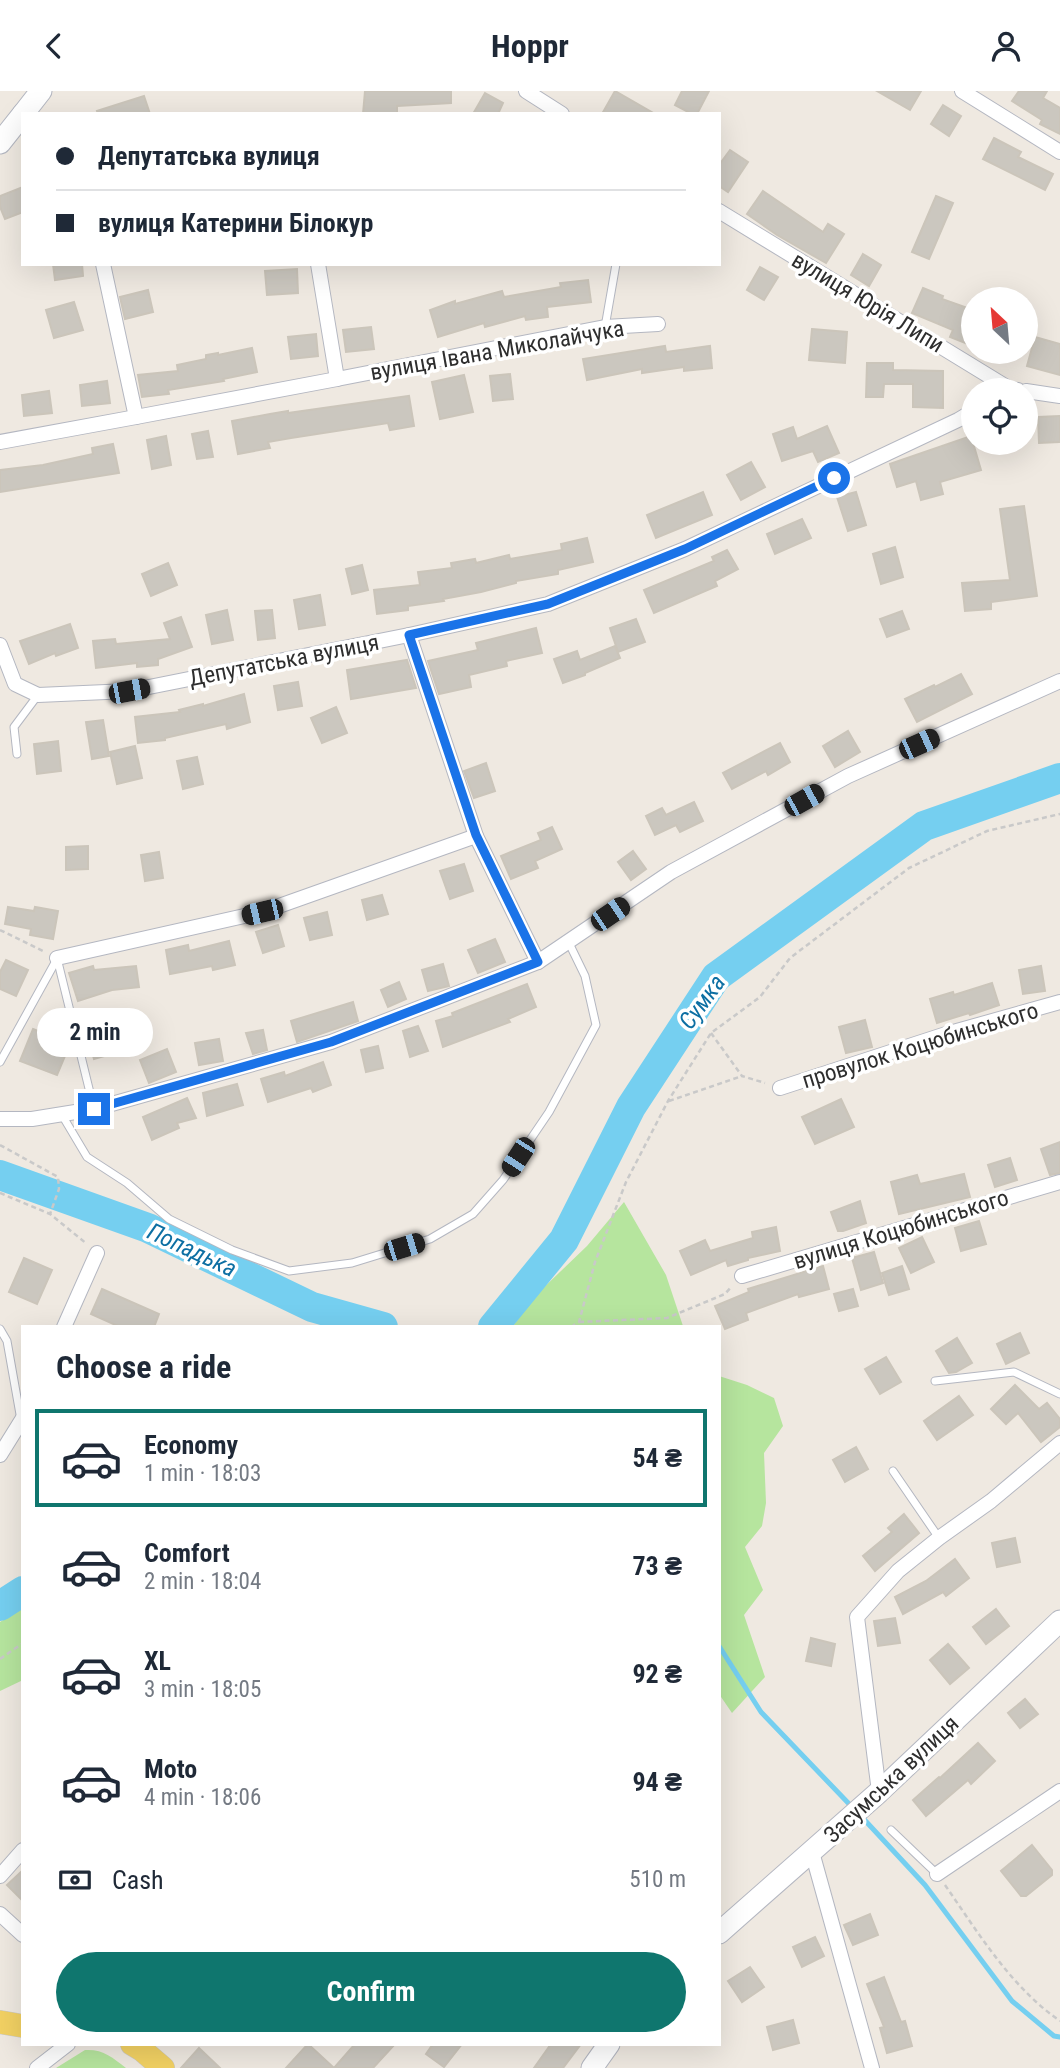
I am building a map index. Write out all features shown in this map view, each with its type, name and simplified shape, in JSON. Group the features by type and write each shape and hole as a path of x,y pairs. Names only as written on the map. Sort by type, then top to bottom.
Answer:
{"main road":[{"path":"0,2022 21,2026"},
{"path":"135,2046 163,2068"}],"street":[{"path":"25,112 41,91"},
{"path":"526,91 559,112"},
{"path":"962,91 1060,152"},
{"path":"0,143 21,117"},
{"name":"вулиця Юрія Липи","path":"721,212 992,378"},
{"path":"103,266 136,417"},
{"path":"318,266 337,379"},
{"name":"вулиця Івана Миколайчука","path":"0,442 605,327 658,324"},
{"path":"1038,393 1060,396"},
{"name":"Депутатська вулиця","path":"38,695 129,691 548,604 685,549 961,418"},
{"path":"409,635 476,835 538,962"},
{"path":"0,645 15,684 38,695"},
{"path":"0,1119 32,1119 94,1109 331,1042 538,962 671,872 836,782 1060,681"},
{"path":"57,958 262,912 476,835"},
{"name":"провулок Коцюбинського","path":"780,1088 946,1034 1060,1002"},
{"name":"вулиця Коцюбинського","path":"742,1276 1060,1182"},
{"path":"65,1325 97,1253"},
{"path":"0,1455 21,1421"},
{"path":"873,1797 857,1617 898,1571 991,1501 1060,1443"},
{"name":"Засумська вулиця","path":"721,1931 873,1797 1060,1621"},
{"path":"937,1874 1060,1791"},
{"path":"0,1876 21,1852"},
{"path":"812,1852 872,2068"},
{"path":"0,1914 21,1933"},
{"path":"37,2068 65,2046"},
{"path":"592,2068 608,2046"}],"lane":[{"path":"605,327 615,266"},
{"path":"17,754 14,727 38,695"},
{"path":"62,1114 86,1157 127,1183 169,1219 232,1250 289,1271 352,1263 430,1239 473,1214 503,1180 549,1112 596,1025 584,976 568,941"},
{"path":"0,1062 57,958"},
{"path":"57,958 94,1109"},
{"path":"0,1329 7,1341 21,1414"},
{"path":"935,1381 1014,1372 1060,1394"},
{"path":"893,1471 939,1538"},
{"path":"891,1830 937,1874"}],"path":[{"path":"579,1322 595,1262 626,1182 668,1101 711,1033 760,996 790,958 909,868 987,831 1060,814"},
{"path":"0,930 57,958"},
{"path":"711,1033 742,1076"},
{"path":"668,1101 742,1076 780,1088"},
{"path":"0,1145 58,1177 60,1189 50,1214"},
{"path":"0,1193 50,1214 97,1253"},
{"path":"574,1325 579,1322 667,1318 725,1294 742,1276"},
{"path":"0,1659 21,1644"},
{"path":"937,1874 993,1954 1040,2007 1060,2021"}],"green space":[{"path":"624,1202 666,1275 683,1325 514,1325 536,1295 587,1246"},
{"path":"721,1377 774,1398 783,1426 764,1453 766,1503 762,1526 745,1547 763,1590 744,1615 765,1677 732,1713 721,1697"},
{"path":"21,1608 21,1681 0,1691 0,1622"},
{"path":"85,2050 102,2052 126,2068 56,2068"}],"building":[{"path":"365,91 451,91 451,103 397,106 397,112 363,112"},
{"path":"615,91 652,112 603,112"},
{"path":"682,91 709,91 698,112 688,112 675,105"},
{"path":"877,91 921,91 910,110"},
{"path":"1019,91 1047,91 1043,98 1060,108 1060,134 1040,124 1042,120 1012,101"},
{"path":"485,93 503,103 499,112 474,112"},
{"path":"144,96 149,112 97,112"},
{"path":"943,105 961,116 949,136 931,124"},
{"path":"994,138 1021,152 1018,157 1053,174 1045,190 983,159"},
{"path":"730,150 748,162 728,192 721,187 721,162"},
{"path":"21,188 21,213 5,219 0,207 0,196"},
{"path":"763,191 823,232 828,224 844,234 826,263 747,214"},
{"path":"936,196 953,203 929,259 912,252"},
{"path":"863,254 881,265 869,286 851,275"},
{"path":"53,266 82,266 83,276 55,280"},
{"path":"760,267 778,277 764,300 747,290"},
{"path":"297,269 298,293 267,295 265,271"},
{"path":"588,280 591,302 547,307 548,317 526,320 525,316 485,327 484,323 438,337 430,310 455,301 455,304 502,291 504,297 561,287 560,283"},
{"path":"923,288 961,306 961,341 950,337 953,330 912,313"},
{"path":"148,290 153,312 125,319 120,297"},
{"path":"74,302 83,330 54,338 46,310"},
{"path":"371,327 374,349 346,352 343,330"},
{"path":"812,329 847,332 845,363 809,360"},
{"path":"316,334 318,356 291,359 288,337"},
{"path":"1038,338 1060,344 1060,375 1027,366 1038,364"},
{"path":"665,346 666,352 710,346 712,368 684,371 684,367 642,373 642,369 587,380 583,359"},
{"path":"252,348 257,372 223,379 224,381 168,390 169,394 142,397 138,375 178,371 177,365 206,359 206,355"},
{"path":"867,363 893,363 893,370 943,371 943,408 913,407 913,384 884,384 883,397 866,397"},
{"path":"510,374 513,399 493,401 490,376"},
{"path":"464,375 473,412 440,419 432,382"},
{"path":"107,381 110,403 82,406 80,385"},
{"path":"49,391 52,413 24,416 22,395"},
{"path":"409,396 414,426 390,430 388,423 291,438 268,442 270,448 238,454 232,421"},
{"path":"1060,416 1060,442 1039,443 1038,417"},
{"path":"827,426 839,453 818,462 813,451 782,461 773,434 793,427 797,439"},
{"path":"208,431 213,457 197,459 192,434"},
{"path":"166,436 171,465 152,469 147,440"},
{"path":"961,439 961,455 977,455 981,470 940,482 943,494 921,500 916,481 897,487 890,464"},
{"path":"113,444 119,473 0,492 0,470 43,465 93,454 92,448"},
{"path":"751,462 765,487 741,500 727,475"},
{"path":"703,492 712,515 656,538 647,515"},
{"path":"856,492 866,525 848,531 837,497"},
{"path":"1024,506 1037,596 991,602 991,609 965,611 962,583 1010,580 1000,509"},
{"path":"802,519 811,538 775,554 767,534"},
{"path":"587,538 593,562 558,570 558,574 516,581 481,592 443,599 444,601 408,606 408,610 377,614 374,590 420,585 418,572 452,568 451,563 475,559 476,563 509,555 510,559 562,550 561,544"},
{"path":"895,547 903,577 881,584 873,554"},
{"path":"727,550 738,569 715,581 717,586 654,613 644,590 714,561 712,557"},
{"path":"168,563 177,585 151,596 142,574"},
{"path":"362,565 368,590 352,594 346,569"},
{"path":"320,595 325,625 299,629 294,600"},
{"path":"227,610 233,640 212,644 206,615"},
{"path":"272,610 275,638 258,640 255,611"},
{"path":"902,611 909,629 887,637 880,619"},
{"path":"181,617 192,647 158,659 158,665 137,667 137,663 96,668 93,641 115,639 116,644 170,639 164,623"},
{"path":"636,619 645,642 618,652 610,628"},
{"path":"70,624 78,648 56,656 55,653 29,664 20,641"},
{"path":"536,628 542,653 506,661 507,666 469,675 471,687 439,694 428,661 478,650 476,643"},
{"path":"615,646 620,658 563,683 554,659 577,651 580,660"},
{"path":"407,660 416,688 351,699 347,670"},
{"path":"961,674 972,694 917,722 905,699"},
{"path":"298,682 302,706 278,710 274,686"},
{"path":"244,694 250,722 227,729 226,724 165,740 138,743 135,717 180,712 179,710"},
{"path":"336,707 347,733 322,743 311,718"},
{"path":"103,720 109,756 92,759 86,722"},
{"path":"848,731 860,752 835,767 823,746"},
{"path":"58,741 61,771 37,774 34,744"},
{"path":"780,743 790,762 768,775 766,771 732,789 723,773"},
{"path":"135,746 142,778 117,784 110,752"},
{"path":"197,757 203,784 183,789 177,761"},
{"path":"486,763 495,791 474,798 464,771"},
{"path":"694,802 703,821 680,832 676,825 655,835 646,816 662,808 666,815"},
{"path":"552,827 562,849 535,861 538,868 511,879 501,856 541,840 538,833"},
{"path":"88,846 88,869 66,870 66,847"},
{"path":"633,851 646,869 631,880 618,862"},
{"path":"159,852 163,878 145,881 141,855"},
{"path":"464,864 473,891 450,899 440,871"},
{"path":"382,895 388,914 367,920 362,900"},
{"path":"8,907 34,911 35,907 58,911 53,939 30,935 31,929 5,924"},
{"path":"327,912 332,935 310,940 304,918"},
{"path":"278,925 284,946 263,953 256,932"},
{"path":"495,939 505,962 478,973 468,950"},
{"path":"229,941 235,965 213,970 212,966 170,974 166,950 188,945 189,951"},
{"path":"6,960 28,970 16,996 0,989 0,972"},
{"path":"443,964 449,986 428,991 422,970"},
{"path":"93,966 94,970 136,966 139,987 112,990 78,1001 69,973"},
{"path":"1041,966 1045,991 1023,994 1019,970"},
{"path":"399,982 406,999 388,1007 381,990"},
{"path":"992,983 999,1005 937,1023 930,999 953,992 954,995"},
{"path":"527,984 536,1007 508,1019 510,1022 443,1047 436,1021"},
{"path":"353,1002 358,1021 297,1042 291,1021"},
{"path":"865,1020 872,1047 846,1053 839,1027"},
{"path":"418,1026 428,1051 410,1057 403,1031"},
{"path":"33,1029 70,1044 57,1075 20,1061"},
{"path":"263,1030 267,1050 253,1054 246,1033"},
{"path":"112,1032 118,1052 94,1059 88,1039"},
{"path":"219,1039 223,1061 199,1065 195,1043"},
{"path":"378,1046 383,1068 366,1072 361,1050"},
{"path":"167,1049 176,1072 149,1083 140,1060"},
{"path":"323,1062 331,1085 313,1092 311,1088 268,1102 261,1079 284,1072 285,1076"},
{"path":"237,1084 243,1105 207,1116 203,1093"},
{"path":"187,1098 196,1118 177,1123 179,1128 152,1140 143,1117"},
{"path":"841,1099 854,1127 815,1144 802,1117"},
{"path":"1060,1142 1060,1173 1050,1175 1041,1149"},
{"path":"1010,1158 1017,1180 995,1187 988,1165"},
{"path":"964,1174 970,1197 899,1214 891,1182 917,1175 920,1184"},
{"path":"860,1201 866,1223 838,1231 831,1212"},
{"path":"979,1221 986,1244 961,1251 955,1228"},
{"path":"776,1227 780,1251 748,1258 728,1266 726,1260 691,1275 680,1251 705,1240 710,1251 753,1238 752,1232"},
{"path":"922,1237 934,1262 911,1273 899,1248"},
{"path":"874,1252 883,1283 861,1290 852,1258"},
{"path":"24,1258 52,1270 37,1304 9,1292"},
{"path":"823,1266 829,1289 799,1297 798,1294 746,1313 748,1320 725,1329 715,1306 749,1292 748,1289"},
{"path":"902,1266 909,1289 889,1295 882,1273"},
{"path":"102,1289 159,1314 155,1325 116,1325 91,1314"},
{"path":"853,1289 858,1306 839,1311 834,1294"},
{"path":"1020,1333 1029,1353 1006,1364 997,1344"},
{"path":"957,1338 972,1363 949,1373 936,1351"},
{"path":"886,1357 901,1382 880,1394 865,1369"},
{"path":"1015,1385 1039,1409 1047,1403 1060,1419 1060,1427 1041,1442 1018,1413 1006,1424 991,1409"},
{"path":"959,1396 973,1415 937,1440 924,1421"},
{"path":"856,1447 868,1469 845,1482 833,1460"},
{"path":"904,1514 919,1533 875,1571 863,1556 892,1532 888,1528"},
{"path":"1015,1538 1020,1562 997,1567 992,1543"},
{"path":"955,1559 969,1578 946,1596 943,1592 903,1614 895,1597 926,1581"},
{"path":"996,1609 1009,1626 986,1644 973,1627"},
{"path":"895,1618 900,1643 878,1646 874,1621"},
{"path":"811,1638 835,1644 831,1666 806,1661"},
{"path":"948,1644 969,1668 950,1684 930,1660"},
{"path":"1025,1699 1038,1714 1020,1728 1008,1713"},
{"path":"978,1743 995,1761 971,1784 968,1780 926,1816 913,1800"},
{"path":"1032,1845 1052,1870 1052,1875 1026,1896 1021,1896 1001,1871"},
{"path":"21,1872 21,1899 7,1885"},
{"path":"870,1914 878,1935 853,1945 844,1925"},
{"path":"815,1937 824,1956 802,1967 793,1947"},
{"path":"750,1967 764,1987 742,2002 728,1981"},
{"path":"884,1977 901,2022 905,2021 912,2046 887,2053 880,2028 884,2027 867,1984"},
{"path":"793,2020 799,2043 773,2050 767,2027"},
{"path":"306,2046 310,2046 334,2068 286,2068"},
{"path":"353,2046 393,2046 373,2068 334,2068"},
{"path":"432,2046 460,2046 444,2067 426,2054"},
{"path":"550,2046 580,2046 563,2068 534,2068"},
{"path":"199,2048 220,2068 181,2068"}],"waterway":[{"name":"Сумка","path":"495,1325 564,1240 631,1107 716,977 924,826 1060,778"},
{"name":"Попадька","path":"0,1175 148,1228 312,1307 376,1325"},
{"path":"501,1318 505,1325"},
{"name":"Сумка","path":"0,1606 21,1592"},
{"path":"721,1649 761,1712 853,1808"},
{"path":"860,1815 925,1885 1012,2001 1054,2036 1060,2037"}],"route":[{"path":"94,1109 331,1042 538,962 476,835 409,635 548,604 685,549 834,478"}]}
